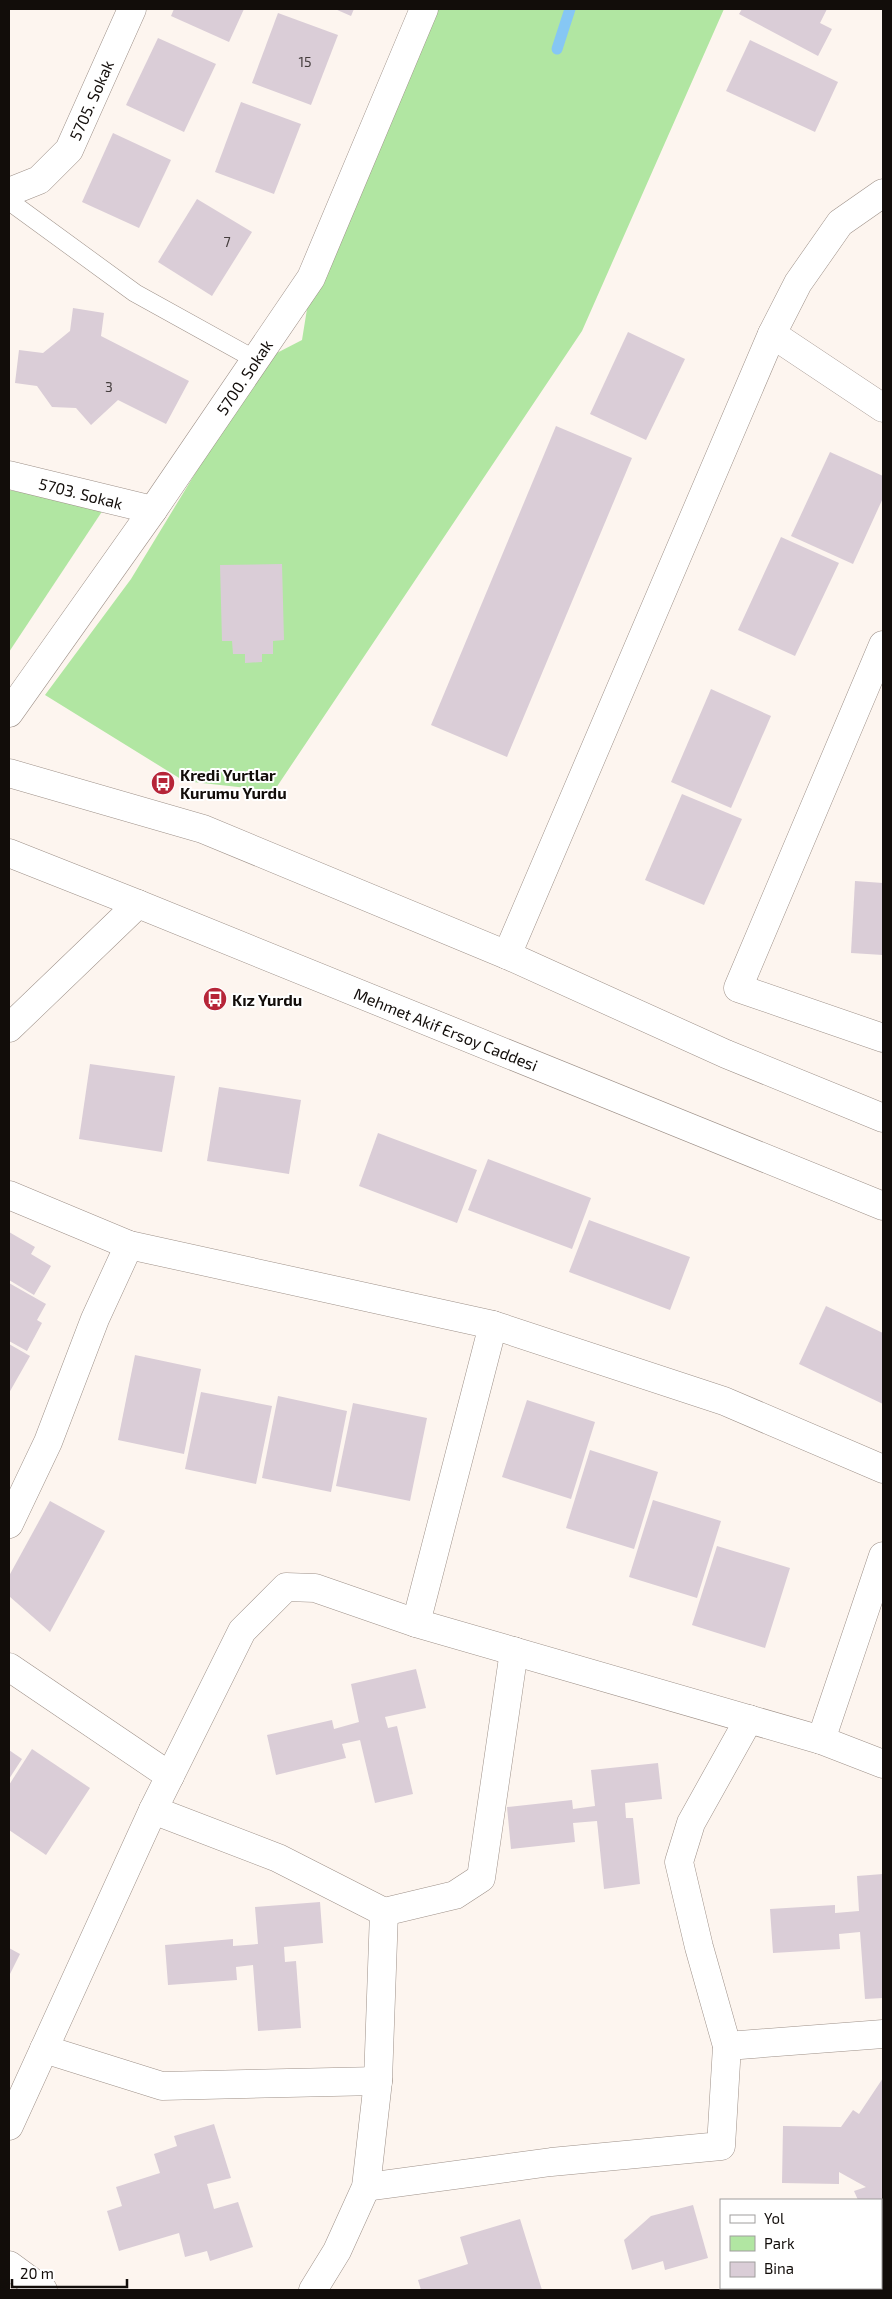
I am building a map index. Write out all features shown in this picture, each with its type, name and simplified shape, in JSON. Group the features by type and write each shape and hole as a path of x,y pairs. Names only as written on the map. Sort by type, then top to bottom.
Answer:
{"street":[{"name":"5705. Sokak","path":"9,192 39,180 69,150 132,9"},
{"name":"5700. Sokak","path":"9,713 153,510 311,278 424,9"},
{"path":"507,955 772,334 798,283 840,223 883,193"},
{"path":"772,334 883,408"},
{"name":"5703. Sokak","path":"9,475 153,510"},
{"path":"883,646 738,988 883,1038"},
{"path":"9,773 203,829 507,955 726,1054 883,1118"},
{"name":"Mehmet Akif Ersoy Caddesi","path":"9,853 883,1206"},
{"path":"9,1028 138,904"},
{"path":"9,1195 128,1245 493,1324 724,1401 883,1469"},
{"path":"9,1524 48,1442 95,1319 128,1245"},
{"path":"416,1624 493,1324"},
{"path":"820,1740 883,1556"},
{"path":"9,2126 153,1810 242,1631 286,1587 315,1588 416,1624 820,1740 883,1764"},
{"path":"153,1810 278,1858 384,1912 455,1894 480,1878 514,1651"},
{"path":"9,1667 170,1776"},
{"path":"366,2187 551,2162 721,2146 726,2046 699,1947 679,1862 691,1823 749,1719"},
{"path":"313,2290 337,2251 366,2187 378,2081 384,1912"},
{"path":"726,2046 883,2034"},
{"path":"44,2049 162,2086 378,2081"},
{"path":"9,2265 43,2290"}],"lane":[{"path":"9,200 135,293 256,360"}],"green space":[{"path":"426,9 724,9 582,331 274,791 184,781 45,695 131,579 221,431 271,356 302,340 307,309 377,122"},
{"path":"9,490 105,507 9,652"}],"building":[{"path":"174,9 244,9 229,42 171,16"},
{"path":"335,9 354,9 351,16"},
{"path":"742,9 827,9 820,23 832,29 818,56 739,14"},
{"path":"278,13 338,35 311,105 252,83"},
{"path":"158,38 216,64 184,132 126,105"},
{"path":"750,40 838,82 815,132 726,91"},
{"path":"241,102 301,124 274,194 215,172"},
{"path":"113,133 171,160 139,228 82,202"},
{"path":"197,199 252,232 212,296 158,262"},
{"path":"73,308 104,313 101,336 189,381 166,424 118,400 91,425 76,408 52,407 37,386 15,383 19,350 43,353 70,331"},
{"path":"628,332 685,359 646,440 590,414"},
{"path":"556,426 632,458 507,757 431,725"},
{"path":"830,452 883,476 883,498 853,564 791,536"},
{"path":"781,537 839,563 795,656 738,630"},
{"path":"282,564 284,640 273,641 273,654 262,654 262,662 245,663 245,654 233,654 232,641 222,641 220,565"},
{"path":"711,689 771,716 731,808 671,782"},
{"path":"682,794 742,819 704,905 645,880"},
{"path":"855,881 883,883 883,955 851,953"},
{"path":"90,1064 175,1076 162,1152 79,1139"},
{"path":"219,1087 301,1100 289,1174 207,1161"},
{"path":"378,1133 477,1170 457,1223 359,1186"},
{"path":"488,1159 591,1198 572,1249 468,1210"},
{"path":"589,1220 690,1257 670,1310 569,1272"},
{"path":"9,1232 35,1247 31,1254 51,1266 34,1295 9,1280"},
{"path":"9,1283 46,1304 37,1320 42,1323 27,1351 9,1341"},
{"path":"826,1306 883,1333 883,1404 799,1364"},
{"path":"9,1344 30,1356 9,1393"},
{"path":"135,1355 201,1369 184,1454 118,1440"},
{"path":"201,1392 272,1406 256,1484 185,1469"},
{"path":"278,1396 347,1411 331,1492 262,1478"},
{"path":"527,1400 595,1422 571,1499 502,1477"},
{"path":"353,1403 427,1418 410,1501 336,1486"},
{"path":"590,1450 658,1472 634,1549 566,1528"},
{"path":"653,1500 721,1521 697,1598 629,1577"},
{"path":"50,1501 105,1531 50,1632 9,1596 9,1576"},
{"path":"717,1546 790,1568 765,1648 692,1625"},
{"path":"416,1669 426,1708 385,1717 388,1728 397,1726 413,1794 375,1803 360,1740 342,1744 346,1758 276,1775 267,1735 332,1720 334,1729 359,1722 351,1684"},
{"path":"32,1749 90,1788 46,1855 9,1830 9,1785"},
{"path":"9,1750 22,1759 9,1779"},
{"path":"658,1763 662,1799 625,1803 626,1818 633,1818 640,1884 604,1889 597,1821 573,1823 575,1842 511,1849 507,1807 572,1800 573,1809 595,1806 591,1770"},
{"path":"883,1874 883,1998 865,1999 860,1932 839,1934 840,1949 773,1953 770,1909 835,1905 835,1913 859,1911 857,1876"},
{"path":"320,1902 323,1943 284,1947 285,1962 296,1961 301,2028 258,2031 253,1965 236,1967 237,1980 168,1985 165,1945 233,1939 233,1946 258,1944 255,1907"},
{"path":"9,1948 20,1954 9,1976"},
{"path":"883,2078 882,2244 882,2199 858,2199 854,2191 866,2187 839,2172 839,2184 782,2183 783,2126 841,2127 853,2110 859,2114"},
{"path":"214,2124 231,2178 207,2184 214,2209 238,2202 253,2247 210,2261 207,2251 185,2257 179,2233 119,2251 107,2211 122,2206 116,2187 160,2173 154,2154 177,2146 174,2136"},
{"path":"693,2205 708,2258 665,2270 663,2261 632,2270 624,2240 651,2216"},
{"path":"520,2219 542,2290 421,2290 418,2280 468,2264 460,2237"}],"waterway":[{"path":"557,49 570,9"}],"place":[{"name":"Kredi Yurtlar Kurumu Yurdu","path":"163,783"},
{"name":"Kız Yurdu","path":"215,999"}]}
